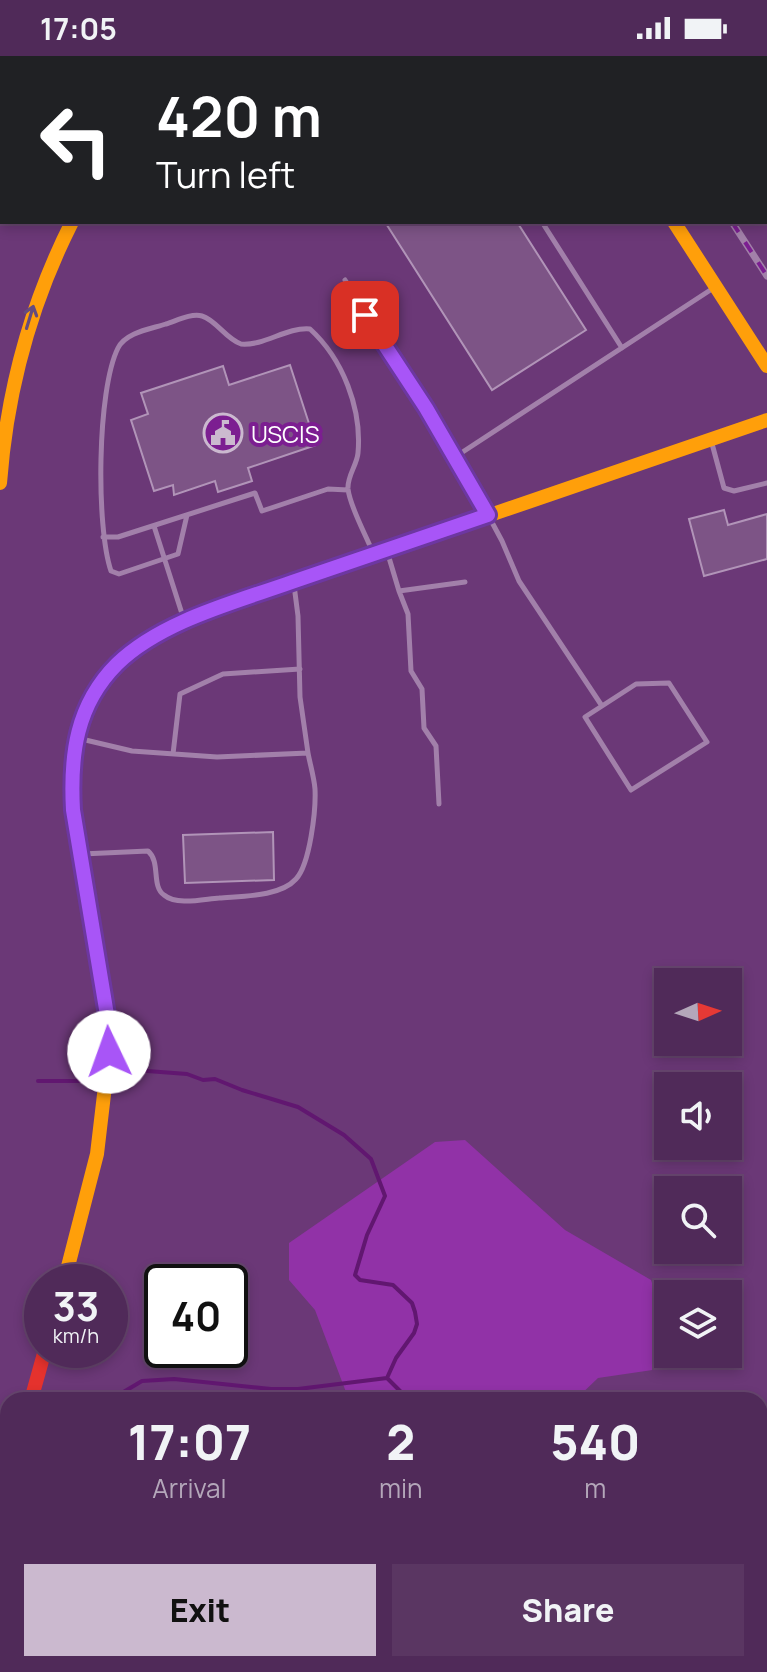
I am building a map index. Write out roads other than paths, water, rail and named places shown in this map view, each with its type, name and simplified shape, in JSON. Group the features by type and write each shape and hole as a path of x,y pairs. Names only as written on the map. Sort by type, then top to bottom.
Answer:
{"main road":[{"path":"0,483 11,392 23,341 36,296 71,224"},
{"path":"675,224 767,366"},
{"path":"69,1264 97,1154 109,1052 107,1015 72,786 76,737 97,690 117,664 144,642 184,622 767,420"},
{"path":"33,1392 40,1368"}],"lane":[{"path":"543,224 622,348"},
{"path":"345,280 455,457 488,515 519,581 602,706"},
{"path":"455,457 716,287"},
{"path":"187,515 178,554 119,574 111,571 103,537 103,423 118,348 132,335 192,316 204,316 241,344 310,329 324,342 340,366 359,422 358,457 348,490 408,614 411,671 422,689 424,728 436,746 439,804"},
{"path":"710,439 724,488 734,491 767,483"},
{"path":"103,537 118,537 255,493 262,511 328,489 348,490"},
{"path":"154,526 184,622"},
{"path":"81,854 148,851 155,859 159,890 168,898 189,901 258,894 283,888 298,879 309,844 315,790 308,753 293,582"},
{"path":"399,591 465,582"},
{"path":"173,754 180,694 223,674 300,669"},
{"path":"669,683 707,742 631,790 585,717 602,706 636,684 669,683"},
{"path":"76,737 132,751 173,754 217,757 308,753"}],"waterway":[{"path":"134,1070 215,1079 298,1107 344,1135 371,1159 385,1196 367,1235 355,1275 360,1280 393,1285 412,1303 417,1324 387,1378"},
{"path":"38,1081 83,1081"},
{"path":"123,1392 142,1381 174,1379 298,1389 387,1378 401,1392"}],"railway":[{"path":"733,224 767,276"}],"place":[{"name":"USCIS","path":"223,433"}]}
